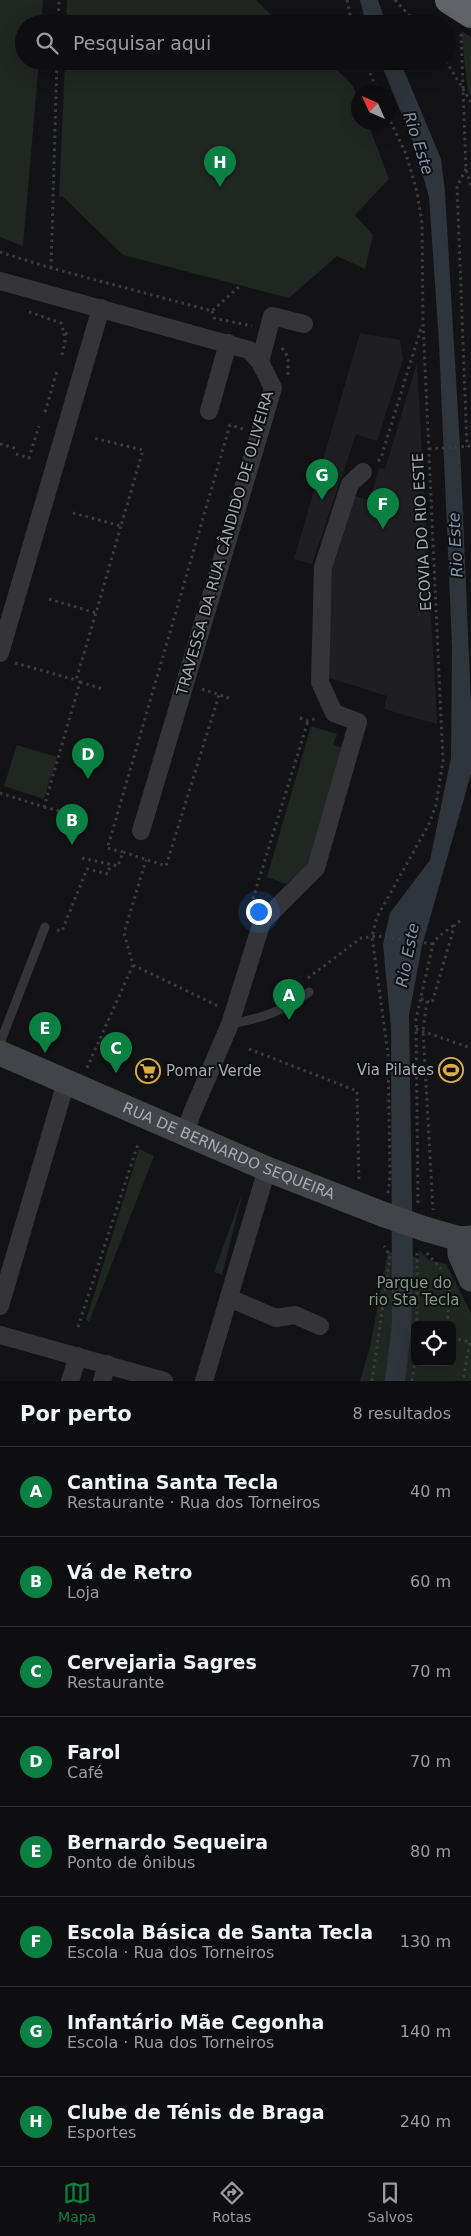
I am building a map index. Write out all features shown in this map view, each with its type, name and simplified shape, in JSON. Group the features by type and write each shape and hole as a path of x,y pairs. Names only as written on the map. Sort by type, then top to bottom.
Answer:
{"highway":[{"path":"449,0 466,22"}],"street":[{"name":"TRAVESSA DA RUA CÂNDIDO DE OLIVEIRA","path":"0,281 249,350 260,362 273,388 141,831"},
{"path":"0,653 100,308"},
{"path":"260,362 272,316 304,324"},
{"path":"209,411 228,343"},
{"path":"185,1133 230,1024 262,922 316,868 358,722 334,713 320,682 324,567 350,484 363,472"},
{"name":"RUA DE BERNARDO SEQUEIRA","path":"0,1052 76,1075 185,1133 267,1169 386,1208 426,1226 466,1238"},
{"path":"0,1306 76,1075"},
{"path":"204,1381 267,1169"},
{"path":"459,1281 460,1254 466,1238"},
{"path":"229,1298 276,1318 295,1315 320,1326"},
{"path":"0,1335 164,1381"},
{"path":"70,1381 78,1356"},
{"path":"102,1381 107,1364"}],"lane":[{"path":"0,1043 44,927"},
{"path":"230,1024 260,1019 296,1002 309,992"}],"path":[{"path":"58,15 59,0"},
{"path":"347,0 350,15"},
{"path":"395,0 409,15"},
{"path":"466,22 463,87 466,169 471,186"},
{"path":"50,268 57,70"},
{"path":"369,70 375,85"},
{"path":"452,70 471,102"},
{"name":"ECOVIA DO RIO ESTE","path":"372,936 377,917 430,824 436,805 444,761 423,322 422,223 417,192 406,154 395,130"},
{"path":"429,449 469,447 457,186 466,169"},
{"path":"0,252 50,268 212,311 240,285"},
{"path":"29,312 61,323 64,333 62,354"},
{"path":"363,472 381,458 423,322"},
{"path":"64,333 69,334"},
{"path":"45,412 56,371"},
{"path":"219,695 166,866 107,848 230,425 246,429"},
{"path":"16,454 29,458 39,426"},
{"path":"44,807 96,613 143,450 92,438"},
{"path":"0,444 18,449"},
{"path":"73,513 121,526"},
{"path":"49,599 96,613"},
{"path":"25,666 103,689"},
{"path":"206,690 232,699"},
{"path":"250,910 308,721 300,718"},
{"path":"0,793 67,813"},
{"path":"82,858 118,866 123,852"},
{"path":"76,1075 132,965 124,933 146,860"},
{"path":"44,927 62,931 88,870 108,874 110,865"},
{"path":"444,1276 426,1226 416,1029 433,944 438,937 463,919"},
{"path":"421,999 432,1003 454,924"},
{"path":"372,936 388,1054 390,1175 386,1208"},
{"path":"302,983 361,938 378,936 433,944"},
{"path":"132,965 221,1008 224,1001"},
{"path":"426,1226 423,1030 427,1001"},
{"path":"416,1029 471,1048"},
{"path":"249,1049 357,1091 360,1172"},
{"path":"78,1327 138,1144"},
{"path":"372,1381 390,1256 384,1246"},
{"path":"417,1253 417,1321"},
{"path":"447,1321 450,1288 459,1281"},
{"path":"456,1339 470,1342 463,1381"},
{"path":"412,1381 414,1366"}],"shaded area":[{"path":"360,333 400,340 403,359 377,441 356,434 312,564 294,559"},
{"path":"417,363 437,724 384,709 387,696 326,677 333,557 350,495 370,500 379,468 385,469"}],"green space":[{"path":"0,0 43,0 42,15 15,15 15,70 38,70 23,246 0,237"},
{"path":"67,0 256,0 271,15 66,15"},
{"path":"461,31 471,37 471,96 468,92"},
{"path":"65,70 337,70 352,85 351,130 371,130 389,179 355,215 373,235 365,269 337,256 289,298 123,255 62,196 59,198"},
{"path":"311,726 337,734 333,745 344,748 310,863 286,884 267,877"},
{"path":"17,745 57,757 44,799 4,786"},
{"path":"139,1149 154,1156 89,1322 86,1320"},
{"path":"243,1192 222,1275 214,1272"},
{"name":"Parque do rio Sta Tecla","path":"419,1250 429,1260 446,1264 471,1313 471,1381 360,1381 370,1347 388,1251 419,1258"}],"water":[{"path":"360,0 378,0 383,15 364,15"},
{"name":"Rio Este","path":"384,70 404,70 441,159 445,192 460,447 471,702 471,774 422,946 409,1015 413,1267 411,1332 405,1381 385,1381 392,1323 391,1028 383,944 390,913 430,860 451,758 452,646 439,342 429,197 415,147 396,100 396,85 390,85"}],"place":[{"name":"Clube de Ténis de Braga","path":"220,187"},
{"name":"Infantário Mãe Cegonha","path":"322,500"},
{"name":"Escola Básica de Santa Tecla","path":"383,529"},
{"name":"Farol","path":"88,779"},
{"name":"Vá de Retro","path":"72,845"},
{"name":"Cantina Santa Tecla","path":"289,1020"},
{"name":"Bernardo Sequeira","path":"45,1053"},
{"name":"Via Pilates","path":"451,1070"},
{"name":"Pomar Verde","path":"148,1071"},
{"name":"Cervejaria Sagres","path":"116,1073"}]}
